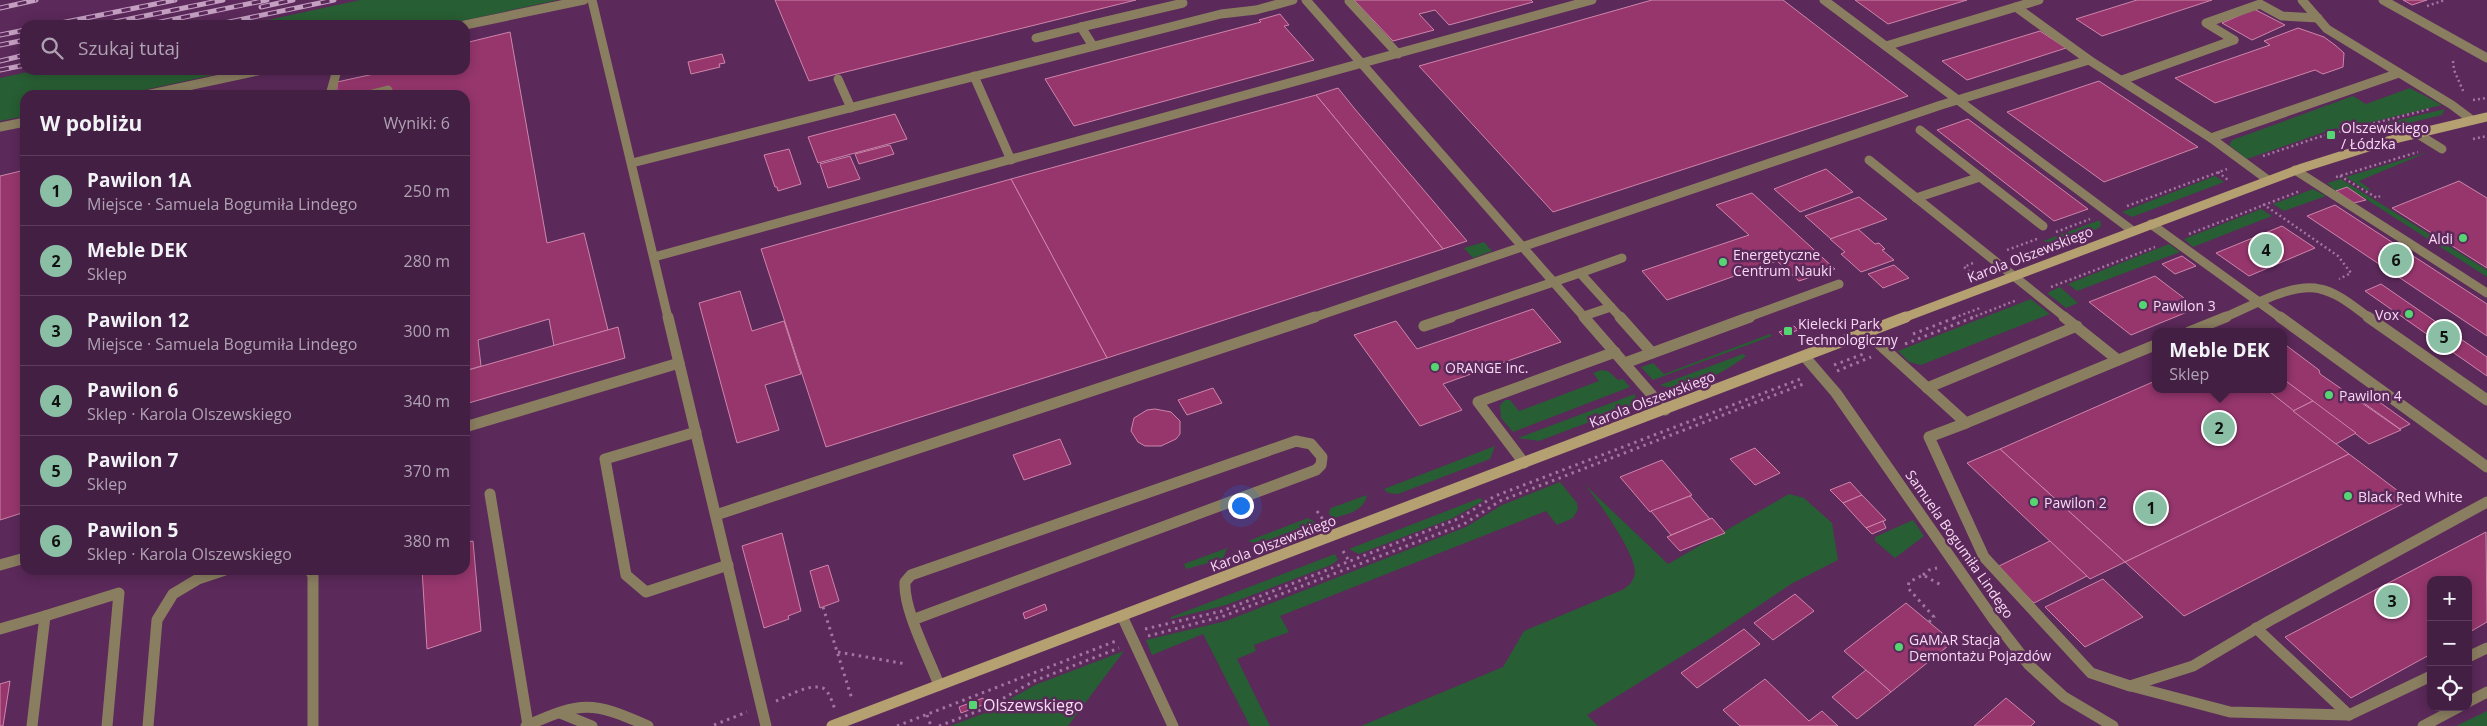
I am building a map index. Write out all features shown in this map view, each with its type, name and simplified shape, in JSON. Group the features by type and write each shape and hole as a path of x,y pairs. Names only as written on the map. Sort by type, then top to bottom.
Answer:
{"street":[{"path":"470,24 584,0"},
{"path":"592,0 766,726"},
{"path":"632,163 1221,14 1256,10 1293,0"},
{"path":"1306,0 1665,410"},
{"path":"654,257 1592,0"},
{"path":"1824,0 2132,230"},
{"path":"1886,46 2038,0"},
{"path":"2302,0 2327,29 2452,105 2472,120"},
{"path":"2383,0 2487,58"},
{"path":"1349,1 1398,54"},
{"path":"1036,38 1183,3"},
{"path":"2122,80 2234,40 2206,23 2260,4 2282,16 2318,18"},
{"path":"2016,7 2089,60 2210,138 2268,180"},
{"path":"1081,27 1094,46"},
{"path":"716,515 1524,248 1941,105 1960,101 2089,60"},
{"path":"2210,138 2399,73"},
{"path":"169,90 239,75"},
{"path":"331,90 337,75"},
{"path":"974,76 1012,160"},
{"path":"838,79 851,108"},
{"name":"Karola Olszewskiego","path":"832,726 2015,277 2132,230 2295,170 2350,151 2416,133 2487,117"},
{"path":"0,127 20,123"},
{"path":"1920,130 2043,226"},
{"path":"2416,133 2438,147"},
{"path":"1869,160 2118,360"},
{"path":"2295,170 2487,293"},
{"path":"1916,198 1980,178"},
{"path":"2151,224 2487,467"},
{"path":"1424,326 1622,258"},
{"path":"1580,273 1652,353"},
{"path":"1625,363 1839,284"},
{"path":"2198,328 2299,287 2321,289 2341,298 2487,400"},
{"path":"1584,316 1611,307"},
{"path":"1927,388 2077,326"},
{"path":"1867,333 1966,423"},
{"path":"2152,346 1929,437 1984,557 2091,673 2130,686 2230,712 2349,716 2427,678"},
{"path":"1524,463 1478,402 1615,352"},
{"name":"Samuela Bogumiła Lindego","path":"1805,357 1821,374 1994,620 2029,664 2064,697 2112,726"},
{"path":"470,426 679,363"},
{"path":"696,432 604,459 626,575 646,592 728,565"},
{"path":"915,619 1316,470 1321,465 1322,457 1312,444 1305,440 1296,441 915,572 908,577 905,584 915,619 938,685"},
{"path":"490,494 535,725 560,713 594,706 648,726"},
{"path":"2130,686 2193,666 2256,628 2487,502"},
{"path":"0,565 20,559"},
{"path":"148,726 157,620 174,594 198,578 208,575"},
{"path":"312,575 313,726"},
{"path":"0,629 119,593 107,726"},
{"path":"32,726 46,616"},
{"path":"1122,616 1173,726"},
{"path":"2256,628 2349,716"},
{"path":"2472,655 2487,648"},
{"path":"2472,700 2487,692"},
{"path":"2423,726 2451,711"},
{"path":"560,713 592,726"}],"path":[{"path":"2453,61 2454,70 2465,99"},
{"path":"2054,233 2319,137 2487,98"},
{"path":"2472,134 2487,131"},
{"path":"2471,139 2487,136"},
{"path":"897,726 1133,638 1234,613 1464,524 1500,501 2033,291 2264,204 2335,172 2438,147"},
{"path":"2314,182 2438,147"},
{"path":"2218,172 2229,180"},
{"path":"2335,172 2376,198 2380,196"},
{"path":"2267,198 2259,201 2338,256 2351,273 2321,289"},
{"path":"1975,276 1964,267 2045,236"},
{"path":"2011,296 2033,291"},
{"path":"1912,335 1985,306"},
{"path":"939,726 986,708 1034,681 1133,638 1149,628 1222,611 1460,518 1495,496 1884,349"},
{"path":"1317,511 1324,521"},
{"path":"1343,551 1349,561"},
{"path":"1929,622 1934,617 1908,588 1909,582 1923,575 1941,585"},
{"path":"823,607 852,699"},
{"path":"837,652 906,664"},
{"path":"794,694 809,688 822,688 828,693 834,704"},
{"path":"927,715 931,726"},
{"path":"714,725 735,717"}],"green space":[{"path":"360,0 558,0 466,20 268,20"},
{"path":"20,74 213,75 144,90 20,90 20,117 0,121 0,78"},
{"path":"2410,88 2442,105 2339,130 2336,128 2247,159 2229,145 2232,140 2353,96 2366,104"},
{"path":"2445,109 2442,115 2392,127 2356,130"},
{"path":"2428,152 2359,181 2370,189 2368,191 2346,177"},
{"path":"2215,176 2224,182 2132,217 2122,212"},
{"path":"2341,179 2487,270 2487,277 2347,187 2336,191 2327,183"},
{"path":"2313,189 2326,196 2284,211 2273,204"},
{"path":"2261,209 2272,216 2193,247 2184,239"},
{"path":"2100,220 2101,226 2097,229 2058,244 2043,241"},
{"path":"1484,242 1492,251 1473,258 1464,248"},
{"path":"2169,244 2180,252 2077,291 2068,284"},
{"path":"2060,287 2078,303 2066,308 2047,293"},
{"path":"2031,299 2050,314 1921,365 1909,362 1898,351"},
{"path":"1770,334 1772,336 1653,380 1641,367 1653,363 1664,374"},
{"path":"1743,354 1746,356 1738,362 1705,380 1681,387 1660,385"},
{"path":"1601,370 1608,371 1618,380 1623,379 1630,387 1513,432 1501,418 1500,405 1505,400 1510,400 1519,411 1599,381 1593,373"},
{"path":"1635,394 1635,403 1632,406 1539,441 1518,438"},
{"path":"1495,446 1490,459 1398,494 1388,493 1384,489"},
{"path":"1560,482 1577,503 1578,509 1573,518 1557,525 1546,511 1280,616 1289,632 1254,645 1256,651 1237,659 1270,726 1250,726 1203,634 1152,655 1146,640 1226,621 1466,527 1502,505"},
{"path":"1584,484 1668,564 1789,494 1804,498 1832,523 1838,560 1791,584 1711,638 1587,715 1598,726 1361,726 1503,667 1524,631 1622,590 1629,585 1634,578 1635,572 1629,552 1606,513"},
{"path":"1367,495 1362,505 1354,512 1331,519 1329,512 1331,508"},
{"path":"1480,498 1483,501 1453,518 1359,554 1349,549"},
{"path":"1308,518 1318,524 1262,545 1248,541"},
{"path":"1913,520 1924,536 1895,558 1875,541 1875,537"},
{"path":"1227,548 1223,559 1186,569 1184,564"},
{"path":"1335,554 1338,560 1331,565 1226,605 1171,619 1171,617"},
{"path":"1124,651 1068,726 950,726 985,713 1035,685"},
{"path":"2487,711 2487,726 2456,726"}],"building":[{"path":"775,0 1136,0 809,81"},
{"path":"1354,0 1531,0 1533,2 1449,25 1435,10 1419,14 1434,30 1393,41"},
{"path":"1652,0 1783,0 1908,96 1553,212 1419,66"},
{"path":"1855,0 1967,0 1888,24"},
{"path":"2137,0 2212,0 2102,36 2076,19"},
{"path":"2403,0 2427,0 2412,5"},
{"path":"2254,9 2285,25 2252,40 2222,23"},
{"path":"1280,14 1289,25 1284,26 1314,60 1074,126 1045,79 1261,22 1259,20"},
{"path":"2298,28 2324,37 2335,45 2344,53 2343,67 2323,74 2315,70 2215,103 2175,78 2270,45 2264,41"},
{"path":"2040,31 2066,48 1967,80 1942,61"},
{"path":"510,32 547,243 584,233 608,330 554,346 549,319 478,340 481,366 470,369 470,90 337,90 337,82 369,75 470,75 470,42"},
{"path":"722,54 725,63 719,64 720,67 691,74 688,62"},
{"path":"2099,81 2198,147 2104,182 2007,112"},
{"path":"1338,88 1467,241 1443,249 1316,95"},
{"path":"1316,95 1443,249 1107,358 1011,179"},
{"path":"895,114 907,139 818,163 808,137"},
{"path":"1968,119 2088,209 2054,221 1937,130"},
{"path":"890,145 894,154 859,164 855,154"},
{"path":"789,149 801,184 778,191 764,155"},
{"path":"850,156 860,179 828,188 820,164"},
{"path":"1826,169 1853,192 1800,212 1774,189"},
{"path":"20,171 20,514 0,520 0,176"},
{"path":"1011,179 1107,358 826,447 761,249"},
{"name":"Aldi","path":"2459,181 2487,198 2487,268 2392,208"},
{"path":"2347,187 2366,200 2354,203 2336,191"},
{"path":"1752,193 1835,269 1799,281 1777,261 1667,300 1642,271 1749,235 1716,205"},
{"path":"1859,197 1887,219 1831,239 1805,216"},
{"path":"2335,205 2487,304 2487,336 2307,216"},
{"path":"2282,226 2315,248 2249,276 2216,253"},
{"path":"1858,229 1875,244 1879,243 1885,249 1882,250 1894,260 1861,272 1841,254 1845,252 1830,239"},
{"path":"2182,256 2196,266 2175,274 2162,264"},
{"path":"1894,265 1909,278 1883,288 1868,274"},
{"name":"Pawilon 3","path":"2155,276 2197,308 2131,335 2089,302"},
{"path":"2381,284 2487,357 2487,376 2365,291"},
{"path":"740,291 752,331 784,321 801,374 765,385 779,430 737,443 699,303"},
{"name":"ORANGE Inc.","path":"1533,309 1561,342 1443,384 1462,410 1420,426 1354,335 1396,321 1417,349"},
{"path":"1794,326 1798,330 1783,336 1779,332"},
{"path":"618,327 625,358 470,403 470,370"},
{"name":"Pawilon 4","path":"2287,346 2319,370 2320,374 2401,430 2369,444 2287,382"},
{"path":"2152,382 2152,393 2271,393 2349,454 2125,562 2000,449"},
{"path":"2287,382 2313,401 2293,411 2271,393 2287,393"},
{"path":"1213,388 1222,403 1187,415 1178,400"},
{"path":"2371,396 2410,424 2400,429 2361,401"},
{"path":"2313,401 2356,433 2336,444 2293,411"},
{"path":"1155,409 1171,412 1180,421 1180,434 1176,439 1161,446 1145,446 1138,442 1131,431 1134,418 1147,410"},
{"path":"1060,439 1071,464 1024,480 1013,455"},
{"path":"1755,448 1780,473 1755,485 1730,459"},
{"name":"Pawilon 2","path":"2000,449 2125,562 2090,579 1967,463"},
{"path":"2349,454 2410,500 2184,616 2125,562"},
{"path":"1662,460 1692,495 1650,512 1620,477"},
{"path":"1850,482 1862,495 1843,503 1830,490"},
{"path":"1862,495 1886,520 1866,528 1843,503"},
{"path":"1690,496 1710,519 1671,535 1651,511"},
{"path":"1712,518 1725,533 1680,551 1667,537"},
{"path":"1883,521 1886,528 1872,534 1866,528"},
{"path":"2486,532 2487,622 2472,631 2472,576 2427,576 2427,656 2351,698 2285,637"},
{"path":"782,533 801,611 788,616 789,619 764,628 742,546"},
{"path":"473,541 481,631 427,649 422,575 470,575 470,542"},
{"path":"2050,541 2087,576 2034,603 1997,567"},
{"path":"828,565 839,601 820,608 810,571"},
{"path":"2103,579 2143,617 2085,647 2045,607"},
{"path":"1795,594 1814,611 1773,640 1754,623"},
{"name":"GAMAR Stacja Demontażu Pojazdów","path":"1906,603 1953,642 1891,692 1844,651"},
{"path":"1045,604 1047,610 1025,619 1023,613"},
{"path":"1744,629 1760,644 1697,688 1681,673"},
{"path":"1866,670 1891,692 1857,719 1832,697"},
{"path":"1765,679 1809,721 1822,711 1838,726 1740,726 1723,710"},
{"path":"10,681 3,726 0,726 0,684"},
{"path":"983,698 985,704 961,713 959,707"},
{"path":"2006,698 2035,722 2031,726 1974,726"}],"railway":[{"path":"0,8 36,0"},
{"path":"76,20 175,0"},
{"path":"125,20 223,0"},
{"path":"170,20 267,0"},
{"path":"261,7 293,0"},
{"path":"239,20 334,0"},
{"path":"0,35 20,31"},
{"path":"0,45 20,41"},
{"path":"0,61 20,56"},
{"path":"0,70 20,66"}],"place":[{"name":"Olszewskiego / Łódzka","path":"2331,135"},
{"name":"Aldi","path":"2463,238"},
{"name":"Pawilon 6","path":"2266,250"},
{"name":"Pawilon 5","path":"2396,260"},
{"name":"Energetyczne Centrum Nauki","path":"1723,262"},
{"name":"Pawilon 3","path":"2143,305"},
{"name":"Vox","path":"2409,314"},
{"name":"Kielecki Park Technologiczny","path":"1788,331"},
{"name":"Pawilon 7","path":"2444,337"},
{"name":"ORANGE Inc.","path":"1435,367"},
{"name":"Pawilon 4","path":"2329,395"},
{"name":"Meble DEK","path":"2219,428"},
{"name":"Black Red White","path":"2348,496"},
{"name":"Pawilon 2","path":"2034,502"},
{"name":"Pawilon 1A","path":"2151,508"},
{"name":"Pawilon 12","path":"2392,601"},
{"name":"GAMAR Stacja Demontażu Pojazdów","path":"1899,647"},
{"name":"Olszewskiego","path":"973,705"}]}
